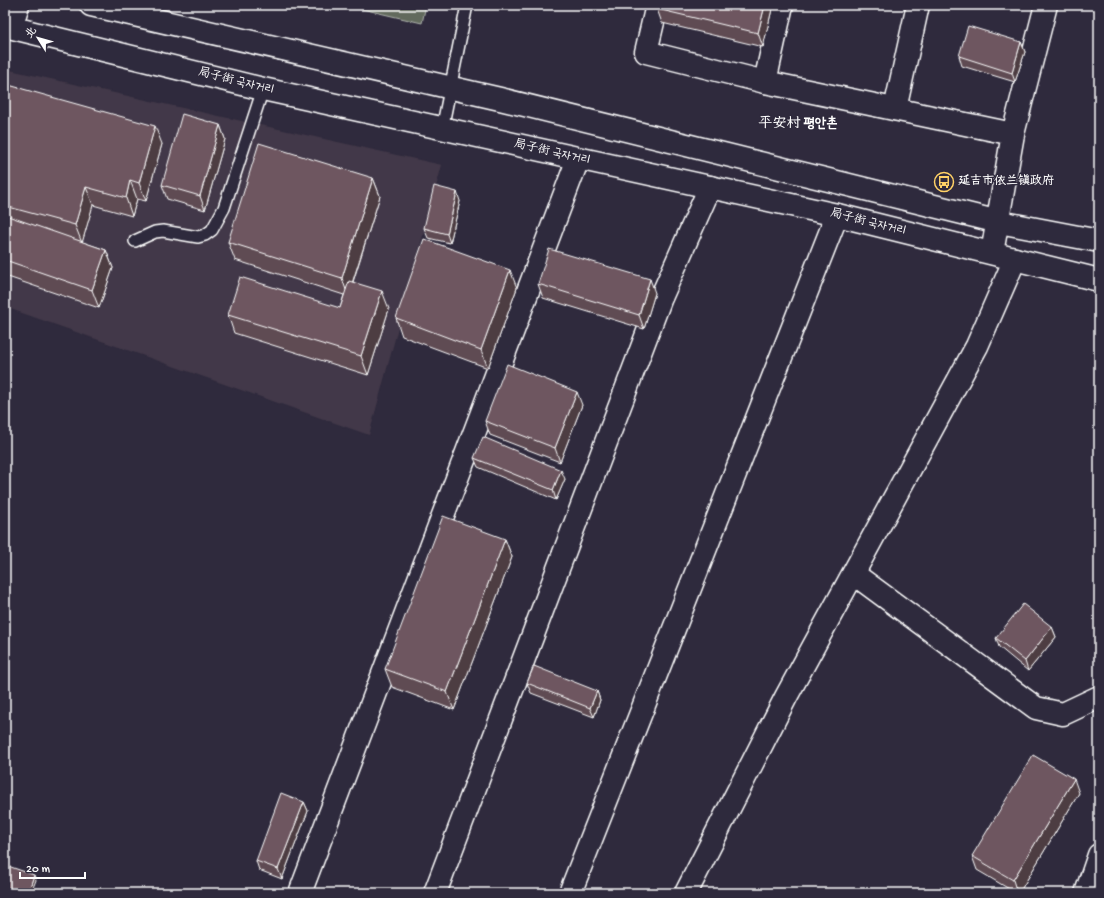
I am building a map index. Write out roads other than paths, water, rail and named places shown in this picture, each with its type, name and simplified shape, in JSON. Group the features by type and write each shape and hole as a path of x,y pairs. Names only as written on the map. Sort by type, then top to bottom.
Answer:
{"street":[{"path":"8,26 18,5"},
{"path":"91,5 450,88 999,222 1099,241"},
{"path":"657,5 646,52 765,82 1014,134"},
{"path":"765,82 782,5"},
{"path":"894,109 918,5"},
{"path":"992,253 999,222 1014,134 1046,5"},
{"name":"局子街 국자거리","path":"8,26 263,89 837,215 1099,280"},
{"path":"300,893 578,159"},
{"path":"435,893 660,300 710,187"},
{"path":"570,893 837,215"},
{"path":"686,893 786,697 977,346 1015,259"},
{"path":"854,574 1036,708 1063,714 1099,697"},
{"path":"1086,893 1099,855"}],"lane":[{"path":"442,128 467,5"},
{"path":"135,241 155,232 163,231 198,237 205,235 212,230 219,220 224,208 263,89"}],"place":[{"name":"延吉市依兰镇政府","path":"944,182"}],"district":[{"name":"平安村 평안촌","path":"798,124"}]}
